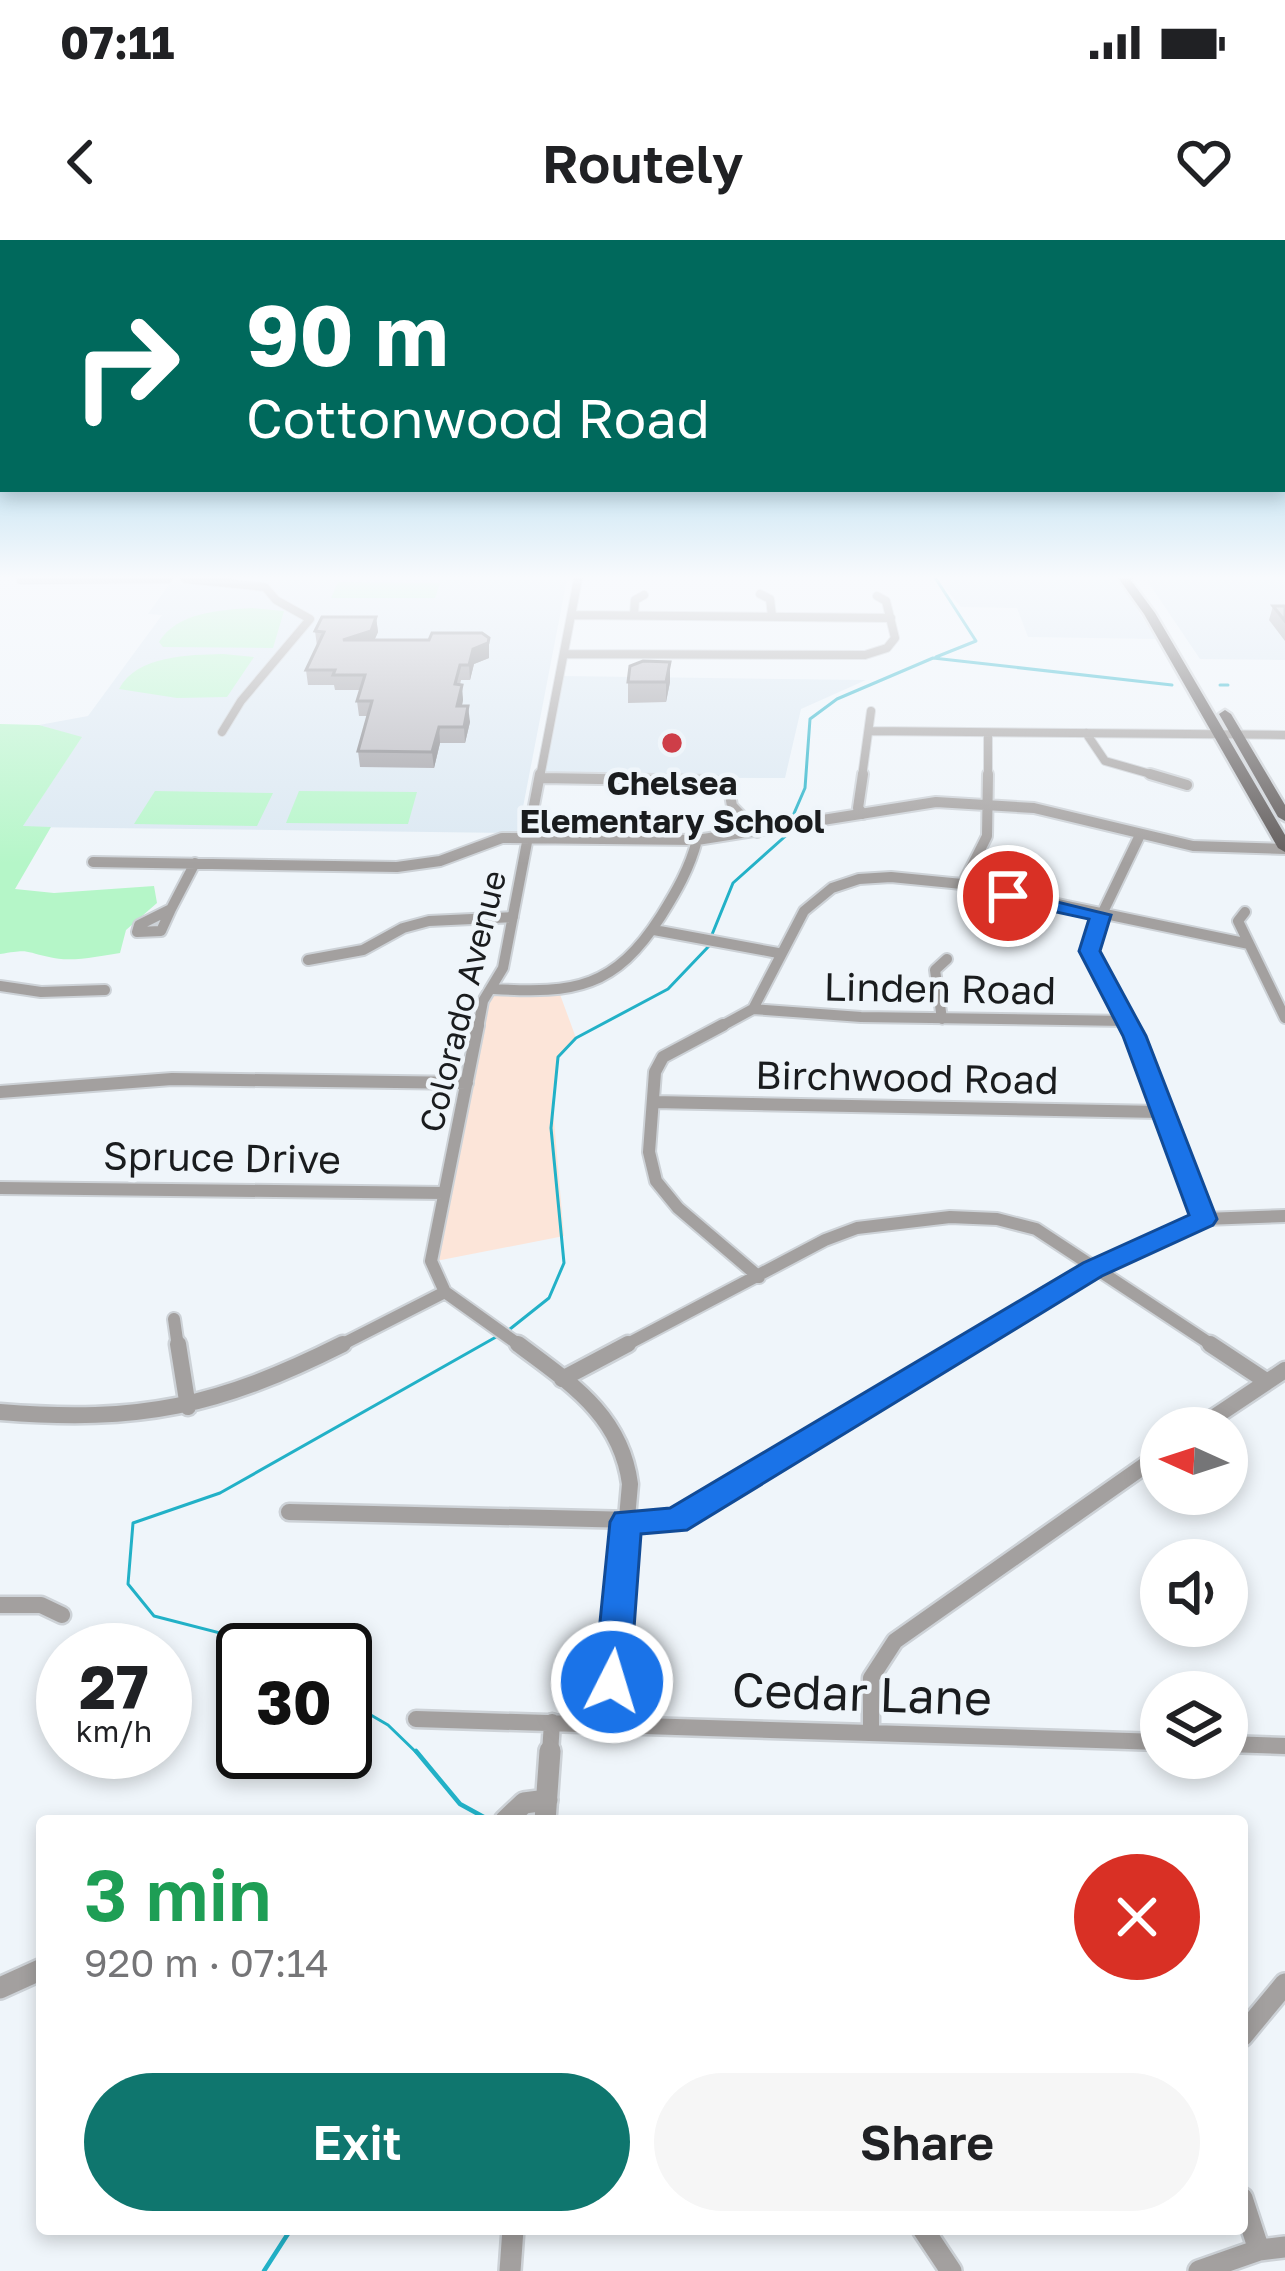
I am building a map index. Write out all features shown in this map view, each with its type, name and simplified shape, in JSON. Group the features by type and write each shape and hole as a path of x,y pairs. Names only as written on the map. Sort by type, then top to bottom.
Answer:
{"main road":[{"path":"1184,674 1285,849"},
{"path":"1199,674 1285,817"}],"street":[{"path":"222,732 237,700 265,674"},
{"name":"Colorado Avenue","path":"445,1292 431,1261 483,1001 494,989 513,917 561,674"},
{"path":"863,814 858,808 871,711"},
{"path":"870,731 1285,735"},
{"path":"962,886 985,846 988,733"},
{"path":"1087,733 1105,761 1187,784"},
{"path":"542,778 714,781 729,789 732,806 758,832"},
{"path":"93,862 397,867 440,861 502,838 697,840 936,802 1049,812 1208,848 1285,849"},
{"path":"1140,835 1101,915 1090,951 1127,1021 1204,1219"},
{"path":"494,989 589,986 612,978 654,930 692,865 697,840"},
{"path":"171,909 195,862"},
{"path":"759,1277 678,1208 656,1181 649,1152 655,1072 663,1058 753,1009 778,952 813,902 832,888 876,878 962,886 1249,944"},
{"path":"1245,912 1238,921 1285,1018"},
{"path":"308,960 363,950 404,928 429,921 513,917"},
{"path":"654,930 778,952"},
{"path":"942,1019 934,970 947,959"},
{"path":"0,986 41,992 105,990"},
{"name":"Linden Road","path":"753,1009 773,1014 1127,1021"},
{"path":"0,1092 172,1078 466,1083"},
{"name":"Birchwood Road","path":"654,1102 1160,1112"},
{"name":"Spruce Drive","path":"0,1188 444,1193"},
{"path":"290,1512 676,1521 1093,1270 1204,1219 1285,1216"},
{"path":"562,1379 825,1240 857,1228 950,1217 1036,1229 1266,1381"},
{"path":"0,1412 119,1416 188,1407 242,1388 445,1292 562,1379 612,1426 625,1450 630,1484 609,1722"},
{"path":"174,1319 188,1407"},
{"path":"1228,1407 1285,1370"},
{"path":"871,1733 871,1678 895,1641 1140,1469"},
{"path":"0,1605 41,1605 62,1615"},
{"name":"Cedar Lane","path":"416,1719 1140,1741"},
{"path":"511,1815 524,1803 546,1810 552,1722"},
{"path":"1248,1745 1285,1746"},
{"path":"0,1988 36,1972"},
{"path":"1248,2029 1285,1984"},
{"path":"1248,2218 1258,2250"},
{"path":"510,2271 513,2235"},
{"path":"926,2235 951,2271"},
{"path":"1198,2271 1258,2250 1285,2248"}],"shaded area":[{"path":"119,674 549,674 518,833 22,827 81,738 39,725 88,716"},
{"name":"Chelsea Elementary School","path":"563,676 866,680 801,709 785,778 544,777"},
{"path":"499,987 558,989 576,1038 558,1057 552,1097 564,1236 436,1261 486,1001"}],"green space":[{"path":"132,674 243,674 227,697 177,698 119,689"},
{"path":"0,724 39,725 82,737 23,826 51,827 15,889 54,893 154,886 157,903 126,930 120,953 66,959 26,951 0,954"},
{"path":"155,791 273,793 257,826 134,824"},
{"path":"299,791 417,792 408,824 286,823"}],"building":[{"path":"458,674 455,684 462,685 457,706 468,706 464,727 439,727 432,752 358,751 372,701 357,701 365,675 333,675"},
{"path":"629,674 668,674 666,682 628,682"}],"waterway":[{"path":"792,818 805,788 810,719 837,699 896,674"},
{"path":"1073,674 1172,685"},
{"path":"1220,685 1228,685"},
{"path":"711,937 733,883 790,832"},
{"path":"510,1329 549,1298 564,1263 551,1128 558,1057 576,1038 668,989 709,946"},
{"path":"216,1632 154,1616 128,1584 133,1523 220,1493 496,1337"},
{"path":"372,1716 418,1754"},
{"path":"416,1751 460,1804 480,1815"},
{"path":"264,2271 287,2235"}],"place":[{"name":"Chelsea Elementary School","path":"672,743"}],"route":[{"path":"612,1682 626,1522 676,1521 1093,1270 1204,1219 1135,1036 1094,963 1091,937 1101,915 1008,896"}]}
